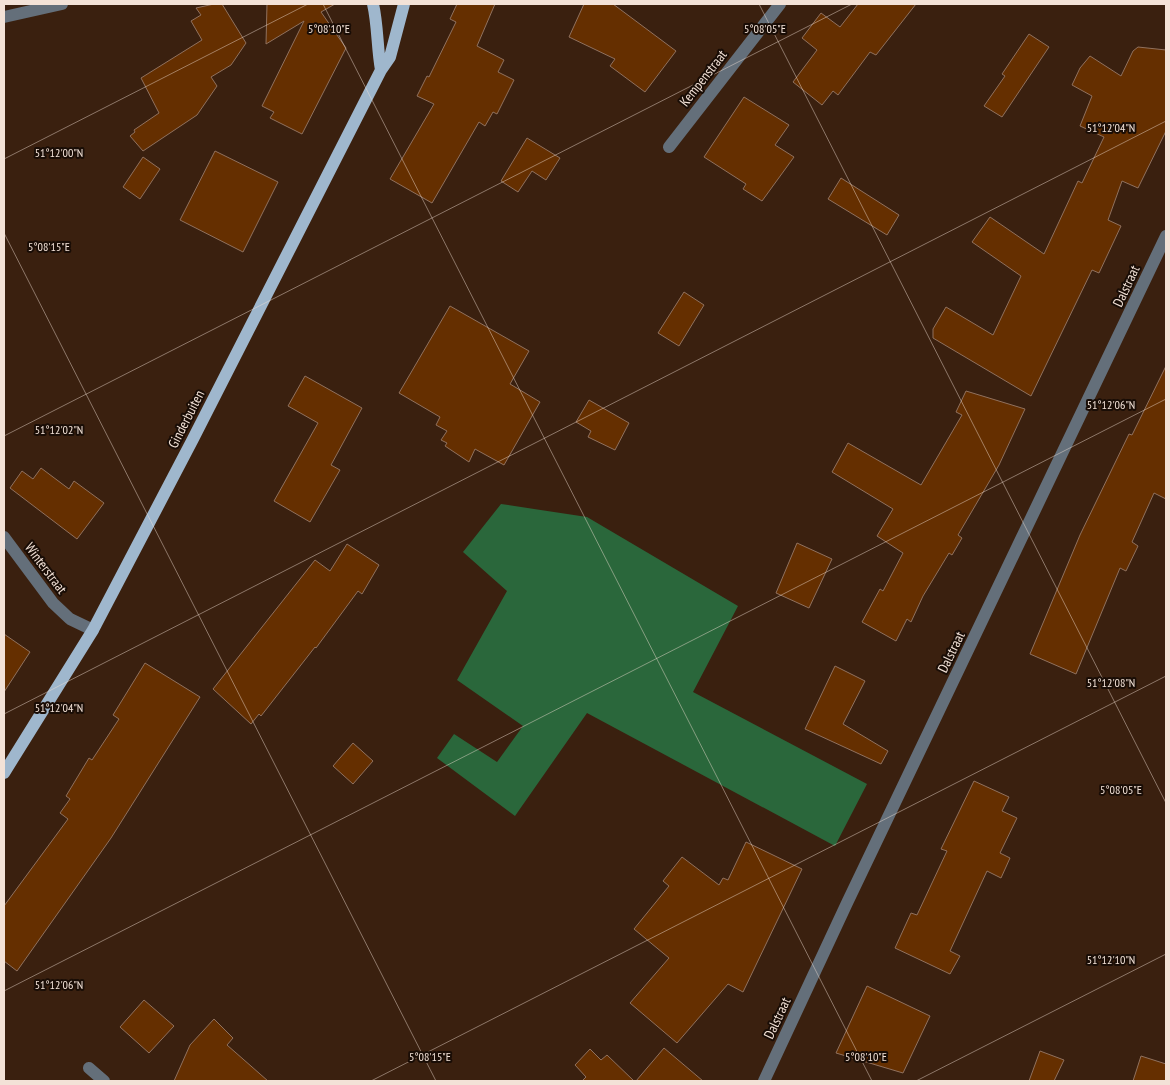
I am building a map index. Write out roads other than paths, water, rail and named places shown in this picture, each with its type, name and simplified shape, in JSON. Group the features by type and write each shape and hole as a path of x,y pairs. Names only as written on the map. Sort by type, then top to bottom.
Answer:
{"main road":[{"path":"373,4 377,23 381,70"},
{"name":"Ginderbuiten","path":"4,773 93,630 193,439 381,70 390,57 404,4"}],"street":[{"path":"4,17 36,6 62,4"},
{"name":"Kempenstraat","path":"669,147 780,4"},
{"name":"Dalstraat","path":"764,1081 1166,236"},
{"name":"Winterstraat","path":"4,536 53,603 70,619 93,630"},
{"path":"89,1068 104,1081"}]}
